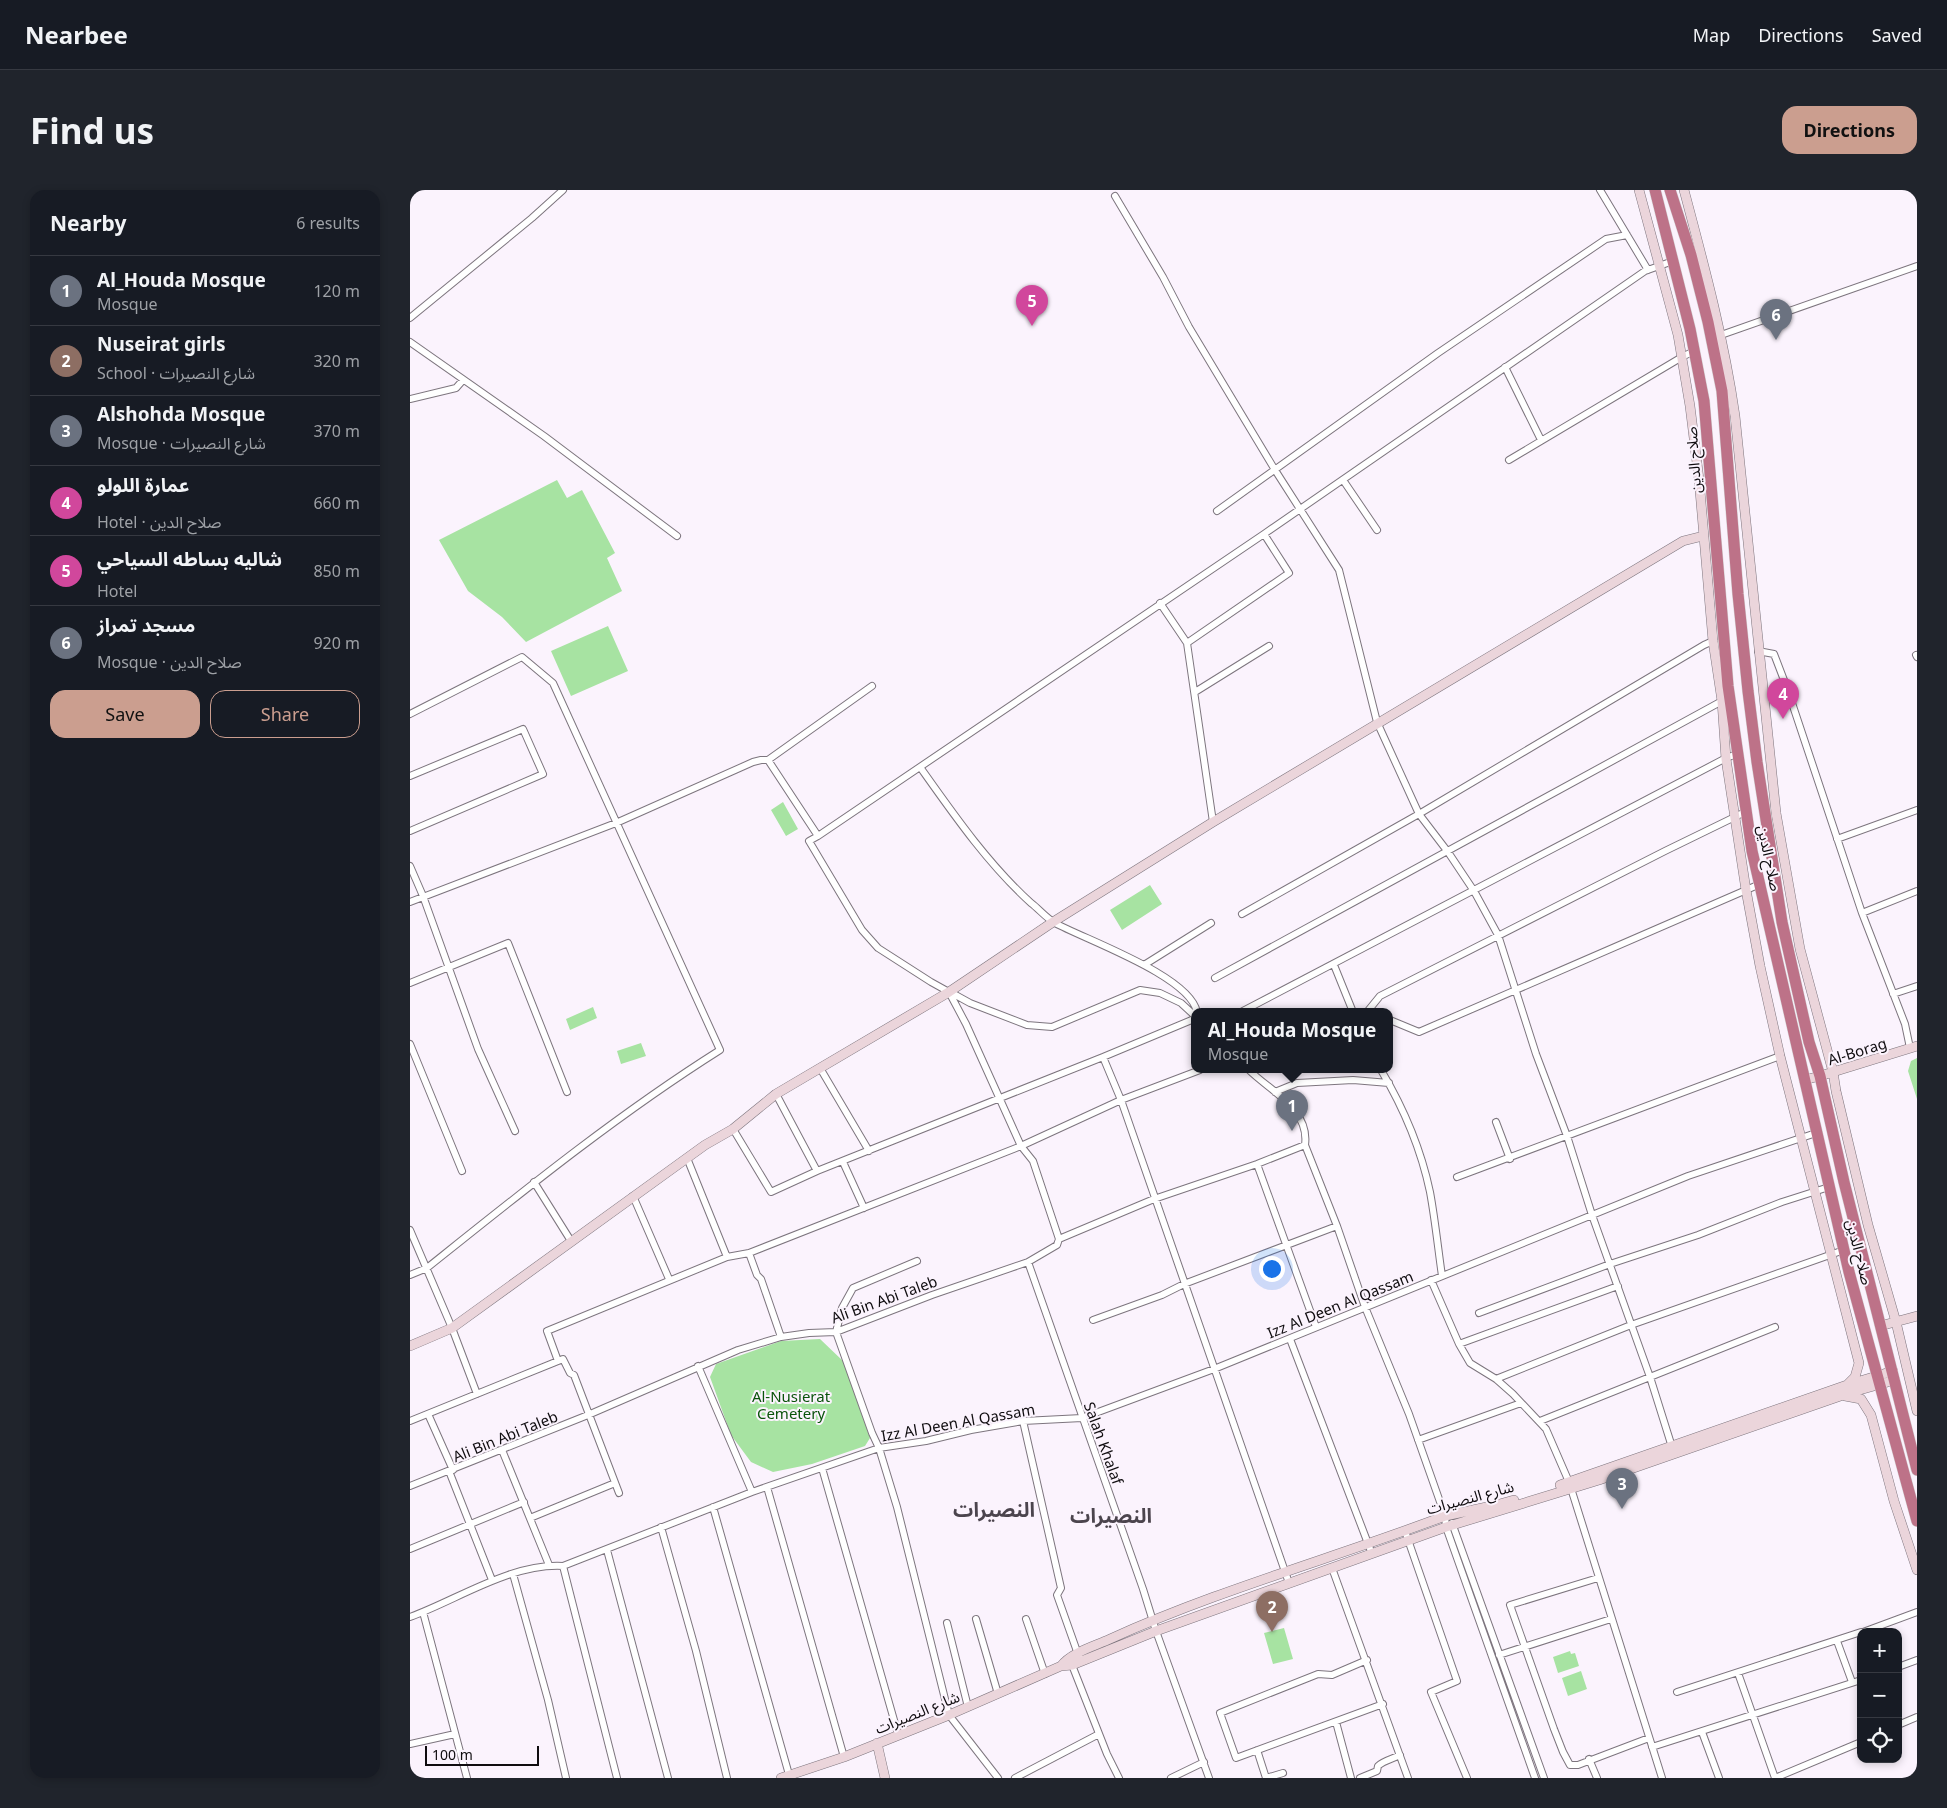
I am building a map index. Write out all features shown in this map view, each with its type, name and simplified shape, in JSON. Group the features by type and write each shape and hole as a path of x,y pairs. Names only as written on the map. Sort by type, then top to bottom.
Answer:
{"highway":[{"name":"صلاح الدين","path":"1655,190 1694,351 1704,401 1712,508 1719,564 1723,634 1745,812 1816,1134 1844,1250 1917,1521"},
{"name":"صلاح الدين","path":"1670,190 1708,322 1722,391 1738,594 1758,771 1782,922 1809,1042 1820,1076 1830,1127 1917,1470"}],"main road":[{"path":"1639,190 1678,335 1682,357 1695,452 1713,641 1722,701 1726,758 1734,818 1760,966 1780,1056 1859,1363 1855,1376 1847,1385"},
{"path":"1684,190 1721,335 1735,416 1776,813 1800,949 1833,1072 1868,1224 1896,1322 1917,1411"},
{"path":"410,1346 452,1328 705,1145 733,1129 776,1094 949,992 1053,922 1377,722 1683,541 1703,536"},
{"name":"Al-Borag","path":"1804,1080 1914,1047"},
{"path":"1880,1326 1917,1316"},
{"name":"شارع النصيرات","path":"1077,1660 1153,1620 1445,1516 1496,1505 1570,1485 1599,1480 1838,1397 1894,1375"},
{"name":"شارع النصيرات","path":"787,1777 877,1744 1061,1666 1156,1631 1847,1385 1878,1380"},
{"path":"1838,1397 1851,1396 1861,1399 1871,1415 1894,1501 1917,1570"},
{"path":"877,1744 885,1778"}],"street":[{"path":"410,318 518,230 563,190"},
{"path":"1600,190 1648,270"},
{"path":"1115,196 1158,269 1189,327 1275,470 1339,570 1377,722 1419,814 1448,852 1474,891 1498,936 1536,1054 1567,1136 1592,1215 1618,1286 1630,1326 1650,1377 1672,1447"},
{"path":"1217,511 1438,353 1598,244 1606,239 1627,235"},
{"path":"1191,1011 1160,993 1140,990 1052,1027 1027,1025 970,1003 931,982 878,948 862,930 809,841 1300,510 1648,270 1673,261"},
{"path":"1721,335 1917,266"},
{"path":"410,342 544,436 677,536"},
{"path":"1509,460 1694,351"},
{"path":"1505,367 1540,440"},
{"path":"410,399 456,388 463,380"},
{"path":"1343,480 1377,530"},
{"path":"1187,643 1289,573 1264,534"},
{"path":"1160,603 1187,643 1213,822"},
{"path":"1242,914 1419,814 1713,641"},
{"path":"1195,692 1269,646"},
{"path":"1758,651 1774,654 1862,913 1914,1047"},
{"path":"410,714 522,656 553,683 720,1050 678,1076 534,1182 427,1268 410,1275"},
{"path":"410,902 616,824 753,762 768,760 872,686"},
{"path":"1215,978 1722,701"},
{"path":"410,776 523,729 543,774 410,831"},
{"path":"1249,1008 1726,758 1737,754"},
{"path":"768,760 818,836"},
{"path":"920,767 970,835 1017,890 1053,922 1144,965 1183,990 1195,1008"},
{"path":"1837,840 1917,810"},
{"path":"1371,1008 1380,996 1745,812"},
{"path":"410,866 423,896 478,1049 515,1131"},
{"path":"1393,1021 1419,1032 1760,884"},
{"path":"1862,913 1917,891"},
{"path":"1144,965 1211,923"},
{"path":"410,983 508,943 567,1092"},
{"path":"1334,965 1351,1008"},
{"path":"1893,994 1917,986"},
{"path":"949,992 966,1024 1021,1146 1033,1161 1059,1239"},
{"path":"733,1129 771,1192 816,1171 843,1162 1191,1020"},
{"path":"410,1044 462,1170"},
{"path":"1456,1177 1780,1056"},
{"path":"1103,1057 1121,1100 1289,1584"},
{"path":"820,1068 869,1151"},
{"path":"558,1361 547,1331 669,1279 727,1257 749,1253 1021,1146 1121,1100 1192,1073"},
{"path":"1252,1073 1295,1109 1306,1136 1305,1145 1337,1226 1365,1307 1418,1440 1445,1516 1501,1654 1544,1778"},
{"path":"1383,1073 1398,1099 1410,1127 1430,1190 1442,1276"},
{"path":"1275,1092 1297,1083 1353,1080 1388,1083"},
{"path":"776,1094 816,1171"},
{"path":"1496,1122 1510,1158"},
{"name":"Izz Al Deen Al Qassam","path":"410,1617 492,1580 549,1565 563,1566 607,1550 661,1526 752,1492 880,1448 926,1441 971,1430 1023,1421 1082,1418 1290,1339 1688,1176 1816,1134"},
{"name":"Ali Bin Abi Taleb","path":"410,1486 588,1415 738,1350 781,1336 836,1332 932,1295 1028,1262 1057,1245 1059,1239 1154,1199 1257,1164 1305,1145"},
{"path":"687,1158 727,1257"},
{"path":"843,1162 864,1208"},
{"path":"1257,1164 1288,1245 1316,1327"},
{"path":"534,1182 571,1241"},
{"path":"1479,1313 1829,1186"},
{"path":"633,1196 669,1279"},
{"path":"1093,1320 1337,1226"},
{"path":"410,1230 452,1328 477,1394"},
{"path":"1496,1379 1630,1326 1844,1250"},
{"path":"749,1253 757,1275 761,1279 781,1336"},
{"path":"916,1261 853,1288 842,1308 836,1332 872,1433 880,1448 897,1507 949,1715 998,1778"},
{"name":"Salah Khalaf","path":"1028,1262 1209,1778"},
{"path":"1431,1280 1459,1344 1470,1363 1496,1379 1546,1429 1570,1485 1662,1778"},
{"path":"1459,1344 1618,1286"},
{"path":"1540,1421 1775,1327"},
{"path":"1290,1339 1372,1554"},
{"path":"410,1421 563,1359 570,1373 574,1375 619,1493"},
{"path":"698,1366 752,1492"},
{"path":"1418,1440 1521,1403"},
{"path":"428,1414 492,1580"},
{"path":"1023,1421 1061,1588 1057,1595 1099,1734 1119,1778"},
{"path":"502,1450 549,1565"},
{"path":"822,1468 898,1734"},
{"path":"530,1518 615,1483"},
{"path":"767,1487 844,1757"},
{"path":"410,1549 524,1502"},
{"path":"713,1507 787,1777"},
{"path":"661,1526 696,1651 727,1778"},
{"path":"1450,1526 1493,1658 1536,1778"},
{"path":"1405,1531 1457,1681 1431,1692 1467,1778"},
{"path":"607,1550 668,1778"},
{"path":"563,1566 617,1778"},
{"path":"1332,1568 1383,1704 1408,1778"},
{"path":"513,1574 548,1700 566,1778"},
{"path":"1598,1578 1510,1605 1563,1752 1570,1765 1578,1765 1589,1759 1649,1738"},
{"path":"423,1612 467,1778"},
{"path":"1873,1628 1917,1612"},
{"path":"976,1619 998,1694"},
{"path":"1493,1658 1612,1619"},
{"path":"1026,1620 1045,1674"},
{"path":"947,1623 968,1707"},
{"path":"1677,1692 1857,1634"},
{"path":"1837,1641 1852,1682"},
{"path":"1366,1660 1332,1675 1318,1674 1220,1713 1236,1758 1383,1704"},
{"path":"1902,1666 1917,1660"},
{"path":"1738,1673 1775,1778 1857,1744"},
{"path":"1652,1747 1857,1681"},
{"path":"1902,1723 1917,1717"},
{"path":"1336,1722 1351,1778"},
{"path":"1702,1732 1719,1778"},
{"path":"410,1744 455,1734"},
{"path":"1015,1778 1099,1734"},
{"path":"1257,1750 1266,1778 1283,1773"},
{"path":"1360,1778 1375,1773 1382,1762 1392,1760 1400,1755"},
{"path":"1589,1759 1597,1778"},
{"path":"1171,1778 1204,1762"}],"green space":[{"path":"557,480 567,498 582,490 615,553 607,558 622,591 526,642 502,617 468,591 439,540"},
{"path":"608,626 628,671 571,696 551,651"},
{"path":"783,802 798,829 786,836 771,810"},
{"path":"1150,885 1162,904 1122,930 1110,910"},
{"path":"593,1007 597,1018 570,1030 566,1019"},
{"path":"641,1043 646,1056 621,1064 617,1051"},
{"path":"1917,1058 1917,1099 1908,1071 1911,1061"},
{"name":"Al-Nusierat Cemetery","path":"820,1339 843,1361 870,1438 865,1446 812,1464 773,1472 751,1462 731,1435 710,1377 716,1364 781,1341"},
{"path":"1284,1628 1293,1659 1273,1664 1264,1633"},
{"path":"1570,1651 1571,1654 1575,1653 1579,1666 1558,1673 1553,1657"},
{"path":"1581,1671 1587,1689 1568,1696 1562,1678"}],"place":[{"name":"شاليه بساطه السياحي","path":"1032,326"},
{"name":"مسجد تمراز","path":"1776,340"},
{"name":"عمارة اللولو","path":"1783,719"},
{"name":"Al_Houda Mosque","path":"1292,1131"},
{"name":"Alshohda Mosque","path":"1622,1509"},
{"name":"Nuseirat girls","path":"1272,1632"}],"district":[{"name":"النصيرات","path":"994,1509"},
{"name":"النصيرات","path":"1111,1515"}]}
